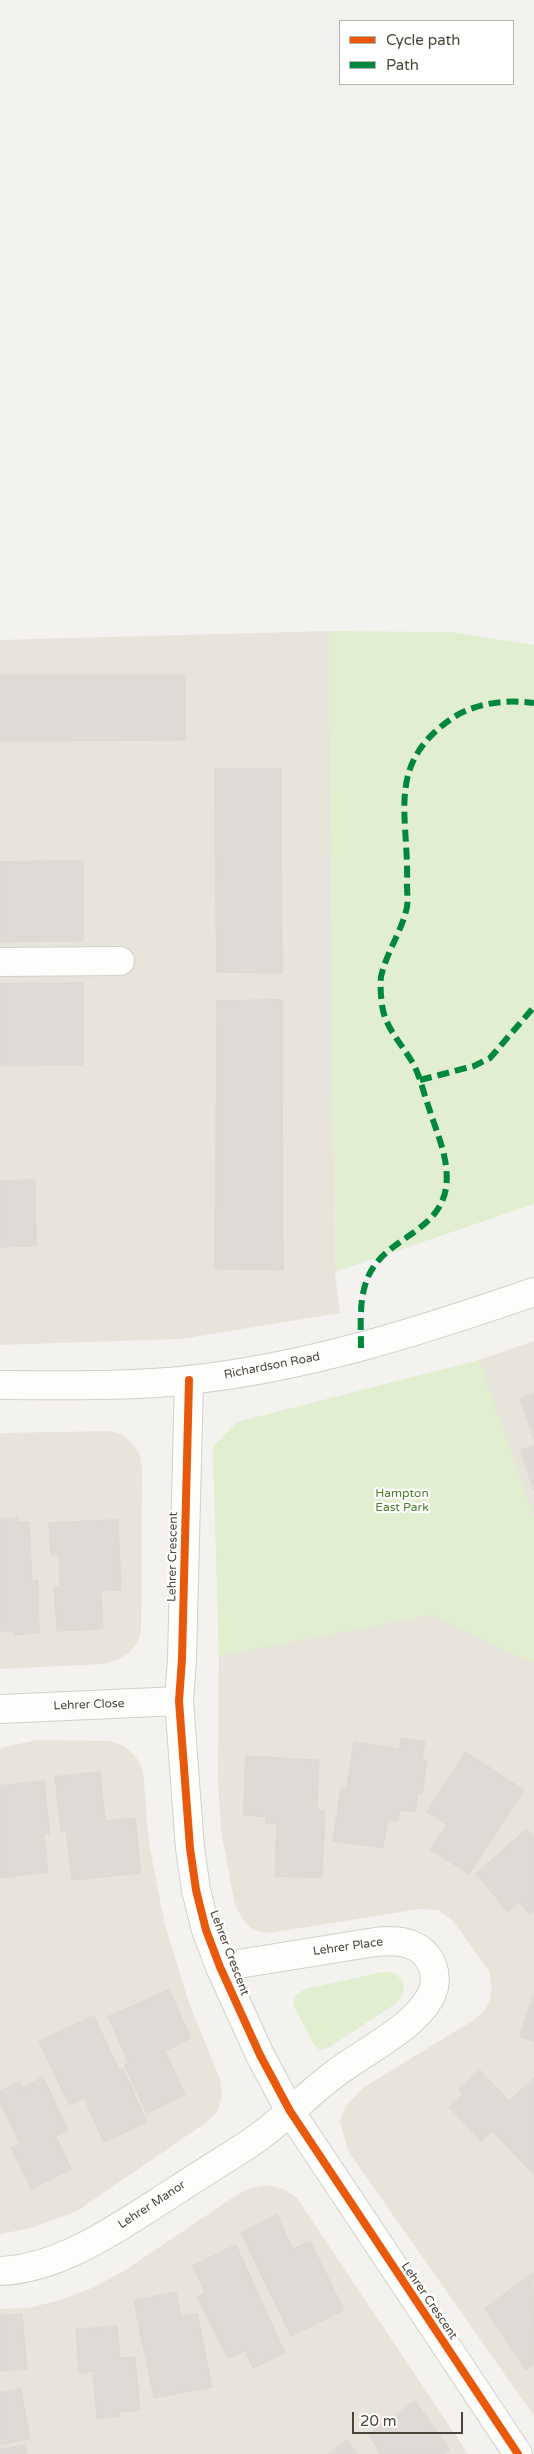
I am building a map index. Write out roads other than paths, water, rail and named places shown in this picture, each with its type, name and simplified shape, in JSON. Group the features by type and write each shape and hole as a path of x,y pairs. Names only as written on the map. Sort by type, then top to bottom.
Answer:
{"street":[{"path":"0,962 120,961"},
{"name":"Richardson Road","path":"0,1385 138,1384 189,1380 292,1364 361,1348 425,1330 534,1292"},
{"name":"Lehrer Crescent","path":"189,1380 182,1659 179,1701 190,1848 196,1890 206,1930 220,1967 264,2062 290,2111 518,2454"},
{"name":"Lehrer Close","path":"0,1709 179,1701"},
{"name":"Lehrer Place","path":"220,1967 375,1942 393,1941 410,1944 423,1952 433,1965 435,1980 430,1998 419,2012 332,2076 290,2111"},
{"name":"Lehrer Manor","path":"0,2271 58,2258 106,2235 256,2139 290,2111"}],"park label":[{"name":"Hampton East Park","path":"402,1501"}]}
